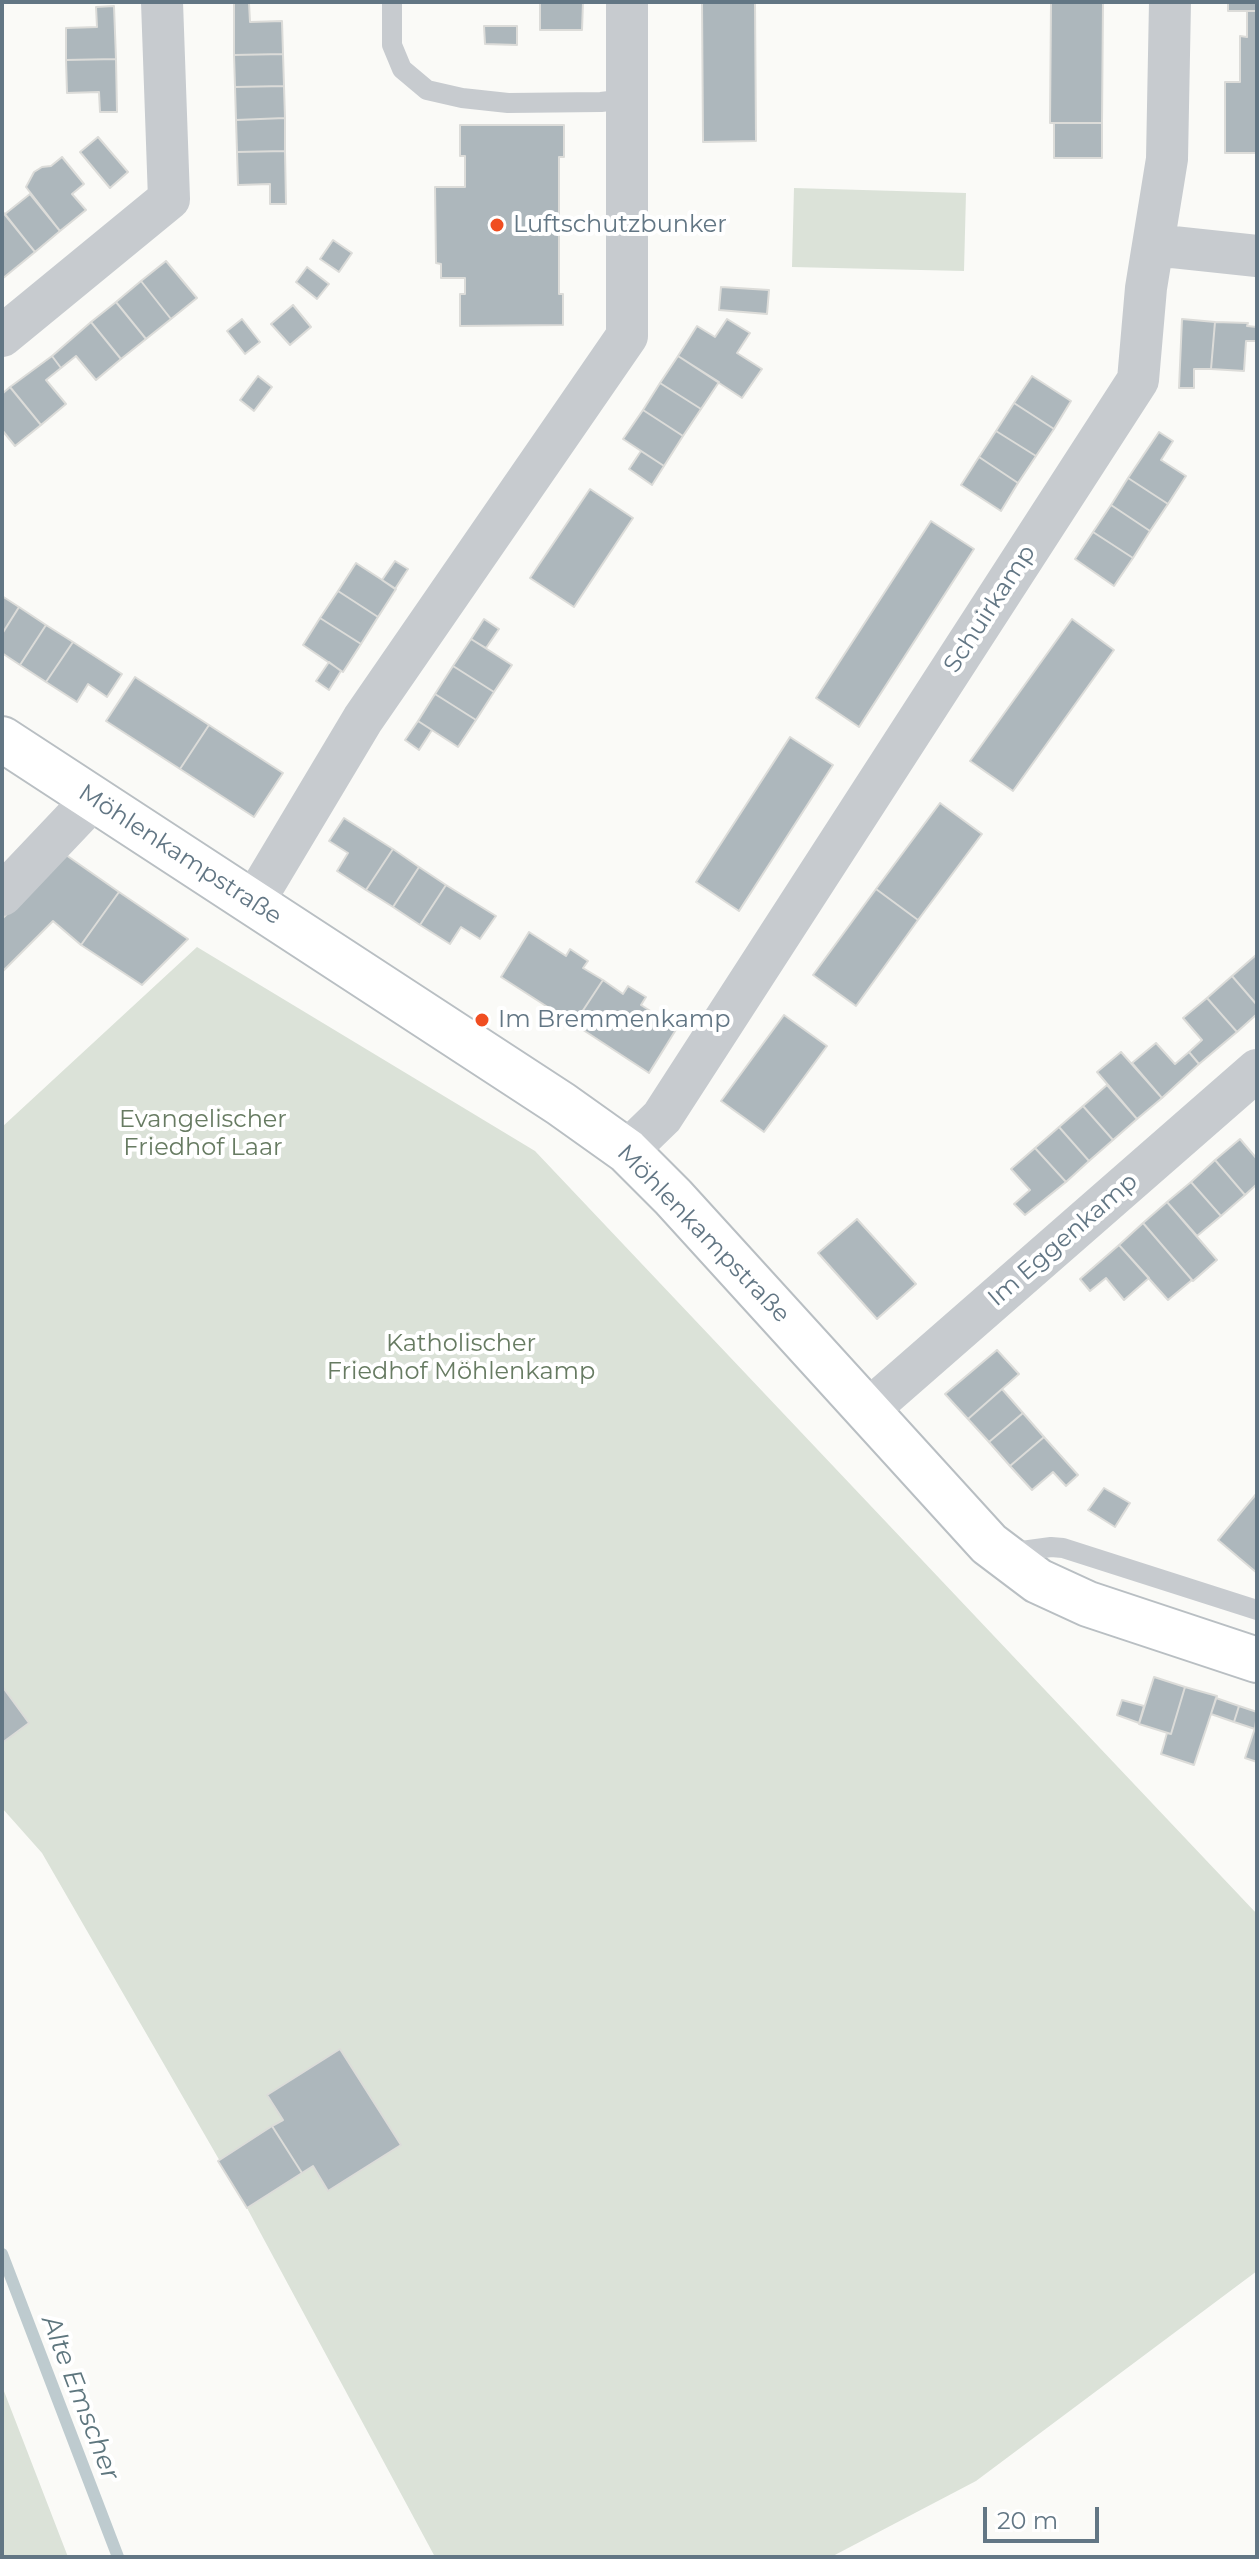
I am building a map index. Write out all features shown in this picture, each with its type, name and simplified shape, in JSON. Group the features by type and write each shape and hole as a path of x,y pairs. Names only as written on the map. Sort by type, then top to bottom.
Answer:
{"street":[{"path":"2,336 169,199 162,2"},
{"path":"253,903 363,719 627,336 627,2"},
{"name":"Schuirkamp","path":"627,1151 662,1117 1138,380 1146,288 1167,159 1170,2"},
{"path":"1154,245 1257,256"},
{"name":"Möhlenkampstraße","path":"2,739 561,1104 627,1151 673,1197 989,1544 1038,1581 1088,1604 1257,1660"},
{"path":"2,895 94,798"},
{"name":"Im Eggenkamp","path":"868,1410 1257,1070"}],"lane":[{"path":"392,2 392,45 402,69 427,90 508,103 626,99"},
{"path":"1002,1554 1063,1548 1257,1610"}],"green space":[{"path":"794,188 966,193 964,271 792,267"},
{"path":"197,947 535,1151 1257,1914 1257,2271 976,2481 831,2557 435,2557 247,2208 42,1853 2,1808 2,1127"},
{"path":"2,2386 68,2557 2,2557"}],"building":[{"path":"540,2 583,2 582,30 540,30"},
{"path":"702,2 755,2 756,141 703,142"},
{"path":"1051,2 1103,2 1102,123 1050,123"},
{"path":"1228,2 1257,2 1257,11 1228,11"},
{"path":"234,3 249,3 250,22 282,21 283,54 234,55"},
{"path":"114,6 116,59 66,60 66,28 97,27 96,7"},
{"path":"1247,11 1257,11 1257,153 1225,153 1225,82 1240,82 1240,36 1247,37"},
{"path":"484,26 517,26 517,45 485,44"},
{"path":"283,54 284,86 235,87 234,55"},
{"path":"116,59 117,112 100,112 99,92 67,93 66,60"},
{"path":"284,86 285,118 236,120 235,87"},
{"path":"285,118 285,151 237,152 236,120"},
{"path":"1054,123 1102,123 1102,158 1054,158"},
{"name":"Luftschutzbunker","path":"460,125 564,125 564,157 559,157 559,294 563,294 563,325 460,326 460,294 465,294 465,278 441,278 441,264 436,263 435,187 465,187 465,156 460,156"},
{"path":"98,137 128,172 110,188 80,152"},
{"path":"285,151 286,204 270,204 270,184 238,185 237,152"},
{"path":"62,157 84,184 72,194 86,210 60,231 26,187 34,172 51,166"},
{"path":"30,194 60,231 35,252 5,214"},
{"path":"2,211 35,252 2,279"},
{"path":"333,240 352,253 339,272 320,259"},
{"path":"166,261 197,298 171,319 141,281"},
{"path":"307,267 329,284 317,299 296,282"},
{"path":"141,281 171,319 146,339 116,302"},
{"path":"721,287 769,290 767,314 719,310"},
{"path":"116,302 146,339 121,359 91,322"},
{"path":"293,305 311,327 290,345 271,324"},
{"path":"242,319 260,342 245,354 227,331"},
{"path":"727,319 750,333 737,353 762,369 742,398 678,356 697,326 715,337"},
{"path":"1182,319 1215,322 1211,369 1194,369 1194,388 1179,388"},
{"path":"91,322 121,359 96,380 76,356 61,368 52,356"},
{"path":"1215,322 1248,323 1247,326 1257,327 1257,341 1246,341 1244,371 1211,369"},
{"path":"52,356 61,368 46,380 66,404 41,425 10,387"},
{"path":"678,356 719,382 701,409 660,383"},
{"path":"258,376 272,387 254,411 240,400"},
{"path":"1032,376 1071,401 1054,429 1014,403"},
{"path":"660,383 701,409 683,436 643,410"},
{"path":"10,387 41,425 15,446 2,430 2,394"},
{"path":"1014,403 1054,429 1036,456 996,431"},
{"path":"643,410 683,436 664,466 623,439"},
{"path":"996,431 1036,456 1018,483 979,457"},
{"path":"1159,432 1173,441 1161,460 1186,476 1168,504 1128,478"},
{"path":"641,451 664,466 652,485 629,469"},
{"path":"979,457 1018,483 1001,511 961,485"},
{"path":"1128,478 1168,504 1150,531 1111,505"},
{"path":"590,489 633,518 574,607 530,578"},
{"path":"1111,505 1150,531 1133,558 1093,532"},
{"path":"931,521 974,549 859,727 816,698"},
{"path":"1093,532 1133,558 1114,586 1075,559"},
{"path":"395,561 408,569 395,589 382,580"},
{"path":"356,563 396,589 378,617 338,591"},
{"path":"338,591 378,617 361,644 320,618"},
{"path":"2,596 19,607 2,634"},
{"path":"19,607 46,625 20,665 2,653 2,634"},
{"path":"320,618 361,644 343,672 303,645"},
{"path":"484,619 499,629 486,648 471,639"},
{"path":"1072,619 1114,650 1013,791 970,761"},
{"path":"46,625 73,642 46,682 20,665"},
{"path":"471,639 512,665 494,692 453,666"},
{"path":"73,642 122,674 107,697 88,684 77,702 46,682"},
{"path":"329,662 341,671 329,690 316,681"},
{"path":"453,666 494,692 476,720 435,694"},
{"path":"135,677 209,725 180,769 106,721"},
{"path":"435,694 476,720 458,747 418,721"},
{"path":"418,721 432,730 419,750 405,740"},
{"path":"209,725 283,773 254,817 180,769"},
{"path":"790,737 833,765 739,911 696,882"},
{"path":"940,803 982,834 918,920 876,889"},
{"path":"344,818 393,849 366,890 337,871 348,853 329,841"},
{"path":"393,849 419,867 393,907 366,890"},
{"path":"66,855 119,892 81,945 53,921 2,972 2,919"},
{"path":"419,867 446,885 420,925 393,907"},
{"path":"446,885 496,916 480,939 461,927 450,944 420,925"},
{"path":"876,889 918,920 856,1006 813,975"},
{"path":"119,892 188,939 142,985 81,945"},
{"path":"529,932 566,956 570,949 588,961 583,968 603,980 574,1024 501,977"},
{"path":"1257,957 1257,1005 1232,976"},
{"path":"1232,976 1257,1005 1257,1014 1237,1032 1207,998"},
{"path":"603,980 623,994 628,986 646,997 641,1005 677,1028 649,1073 574,1024"},
{"path":"1207,998 1237,1032 1199,1064 1189,1052 1202,1040 1183,1018"},
{"path":"784,1015 827,1046 764,1132 721,1101"},
{"path":"1156,1043 1175,1064 1189,1052 1199,1064 1162,1098 1132,1063"},
{"path":"1121,1052 1162,1098 1137,1119 1097,1072"},
{"path":"1107,1085 1137,1119 1113,1140 1083,1106"},
{"path":"1083,1106 1113,1140 1089,1161 1059,1127"},
{"path":"1059,1127 1089,1161 1066,1182 1035,1148"},
{"path":"1240,1139 1257,1159 1257,1184 1245,1195 1215,1160"},
{"path":"1035,1148 1066,1182 1025,1215 1014,1204 1030,1190 1011,1169"},
{"path":"1215,1160 1245,1195 1221,1216 1191,1182"},
{"path":"1191,1182 1221,1216 1197,1236 1167,1202"},
{"path":"1167,1202 1217,1260 1193,1281 1143,1223"},
{"path":"857,1219 916,1284 877,1319 818,1253"},
{"path":"1143,1223 1192,1280 1168,1300 1119,1245"},
{"path":"1119,1245 1149,1278 1124,1300 1106,1278 1090,1291 1080,1279"},
{"path":"997,1350 1019,1374 968,1419 945,1394"},
{"path":"1002,1389 1023,1413 989,1442 968,1419"},
{"path":"1023,1413 1044,1437 1010,1466 989,1442"},
{"path":"1044,1437 1078,1475 1066,1486 1053,1472 1032,1490 1010,1466"},
{"path":"1104,1488 1130,1503 1115,1527 1088,1510"},
{"path":"1257,1493 1257,1573 1218,1540"},
{"path":"1154,1677 1185,1687 1171,1734 1139,1724"},
{"path":"2,1686 29,1723 2,1743"},
{"path":"1185,1687 1217,1696 1194,1765 1161,1754 1167,1733 1171,1734"},
{"path":"1216,1698 1239,1706 1234,1722 1211,1714"},
{"path":"1122,1700 1144,1706 1139,1723 1117,1715"},
{"path":"1239,1706 1257,1712 1255,1729 1234,1722"},
{"path":"1257,1722 1257,1762 1245,1758"},
{"path":"340,2049 401,2145 328,2191 313,2166 302,2173 272,2126 283,2120 267,2095"},
{"path":"272,2126 302,2173 247,2208 218,2161"}],"waterway":[{"name":"Alte Emscher","path":"2,2254 118,2557"}],"place":[{"name":"Luftschutzbunker","path":"497,225"},
{"name":"Im Bremmenkamp","path":"482,1020"}],"park label":[{"name":"Evangelischer Friedhof Laar","path":"203,1134"},
{"name":"Katholischer Friedhof Möhlenkamp","path":"461,1358"}]}
